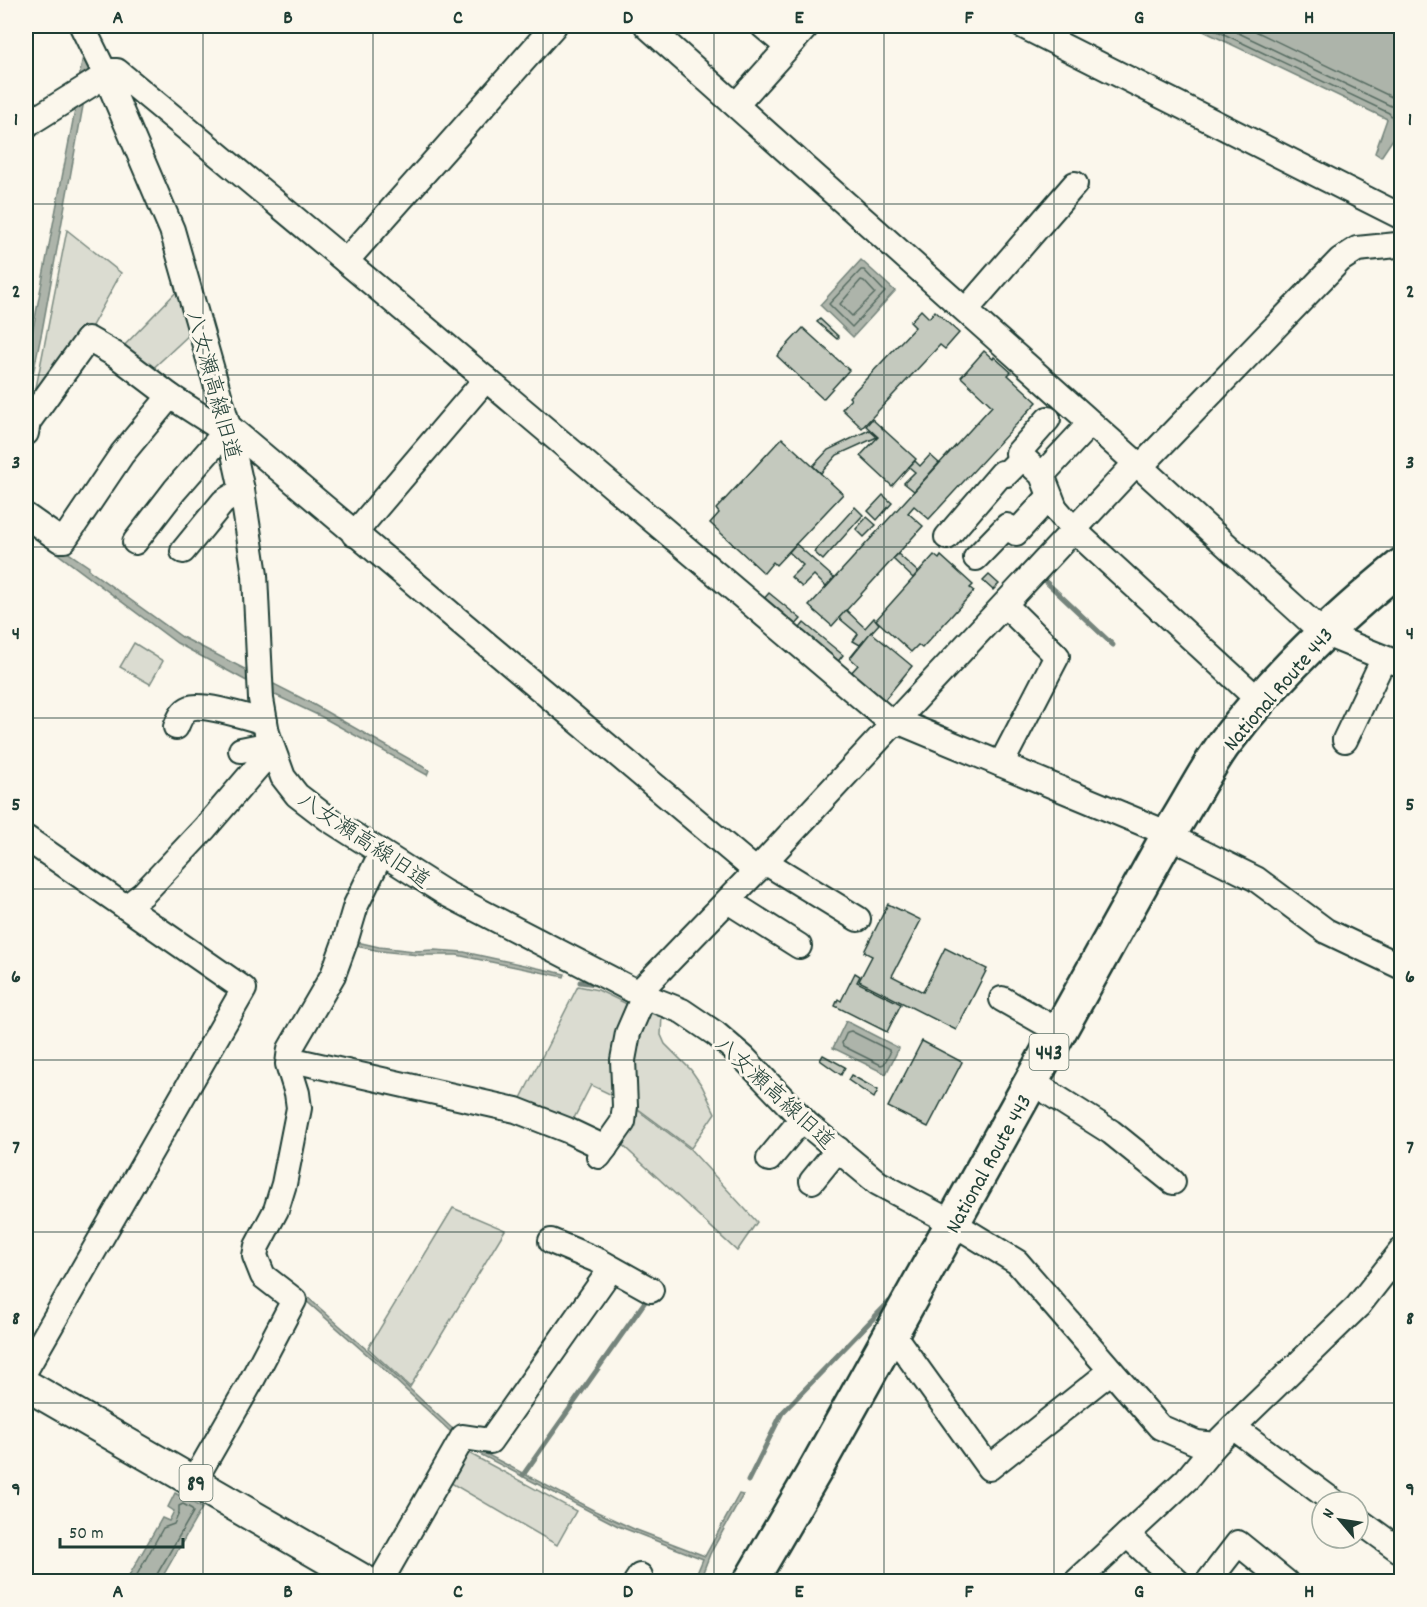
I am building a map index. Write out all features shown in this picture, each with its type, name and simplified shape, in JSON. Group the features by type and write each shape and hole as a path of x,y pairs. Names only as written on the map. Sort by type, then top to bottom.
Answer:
{"highway":[{"name":"National Route 443","path":"755,1580 1060,1032 1175,838 1223,746 1259,701 1323,633 1401,565"}],"main road":[{"name":"89","path":"26,1385 367,1581"}],"street":[{"name":"八女瀬高線旧道","path":"82,26 105,73 172,230 242,490 255,575 261,699 283,777 297,795 327,819 445,893 641,994 682,1011 716,1035 744,1058 802,1119 878,1183 1017,1262 1160,1427 1197,1443 1215,1445"},
{"path":"346,261 554,26"},
{"path":"647,26 966,310 1323,633 1393,661 1345,740"},
{"path":"763,26 788,47"},
{"path":"736,105 807,26"},
{"path":"1023,26 1401,217"},
{"path":"26,127 105,73 117,71 896,723 1001,764 1175,838 1256,879 1326,931 1401,967"},
{"path":"966,310 1074,184"},
{"path":"302,1062 516,1110 567,1130 602,1152 622,1122 625,1106 623,1060 628,1034 641,994 1074,530 1340,260 1357,249 1401,246"},
{"path":"26,433 28,422 88,339 116,355 170,396 227,429 761,866 858,919"},
{"path":"354,534 486,379"},
{"path":"26,516 60,540 64,540 122,454 170,396"},
{"path":"1048,419 1018,453 1046,486 1055,508 1074,530 1251,694"},
{"path":"135,542 175,490 227,429"},
{"path":"976,558 1007,526 1016,533 1083,431"},
{"path":"947,537 1002,473 1006,474 1023,458"},
{"path":"183,551 223,502 242,490"},
{"path":"26,534 58,558"},
{"path":"1001,764 1057,656 1005,605"},
{"path":"176,727 183,713 191,707 208,708 271,741"},
{"path":"242,750 271,741"},
{"path":"126,907 151,886 265,760 271,741"},
{"path":"26,838 244,989 26,1369"},
{"path":"194,1481 252,1380 294,1300 263,1276 255,1256 257,1246 276,1210 284,1184 299,1108 288,1064 290,1049 333,975 356,905 381,854"},
{"path":"728,901 799,946"},
{"path":"1002,999 1060,1032"},
{"path":"1032,1082 1111,1132 1173,1182"},
{"path":"770,1160 802,1119"},
{"path":"812,1181 838,1149"},
{"path":"551,1241 622,1273 651,1290"},
{"path":"1076,1581 1187,1479 1215,1445 1358,1306 1401,1250"},
{"path":"380,1581 464,1437 490,1441 611,1269"},
{"path":"892,1333 989,1468 1111,1371"},
{"path":"1233,1427 1318,1490"},
{"path":"1370,1529 1401,1552"},
{"path":"1126,1535 1178,1581"},
{"path":"1208,1581 1238,1543 1286,1581"}],"shaded area":[{"path":"67,230 121,273 88,333 32,408"},
{"path":"181,287 192,332 148,373 120,350"},
{"path":"134,643 163,661 150,684 120,667"},
{"path":"578,986 598,990 631,1006 618,1098 591,1085 569,1128 517,1106"},
{"path":"645,1007 662,1014 661,1035 665,1044 691,1070 702,1086 715,1113 691,1148 633,1105 629,1068"},
{"path":"632,1106 690,1149 757,1222 737,1251 617,1140"},
{"path":"453,1208 505,1230 410,1387 368,1348"},
{"path":"463,1450 576,1511 557,1545 446,1480"}],"water":[{"path":"92,26 101,26 89,73 26,407 26,365 76,105 83,55"},
{"path":"1193,26 1401,26 1401,127 1381,157 1375,153 1387,119"},
{"path":"861,260 895,291 853,337 820,305"},
{"path":"26,524 89,567 89,570 182,637 309,702 429,770 427,775 322,717 254,685 177,643 26,530"},
{"path":"388,866 368,908 357,942 414,951 464,952 565,974 564,977 457,955 419,955 356,946 339,988 316,1024 299,1057 309,1108 300,1167 296,1060 359,923"},
{"path":"846,1021 899,1048 886,1074 833,1048"},
{"path":"305,1295 471,1446 634,1529 705,1556 739,1494 743,1495 710,1554 700,1580 695,1578 703,1559 618,1526 468,1448 303,1298"},
{"path":"175,1493 202,1508 160,1581 126,1581 162,1518 169,1521 174,1511 168,1507"}],"building":[{"path":"921,310 929,318 935,311 959,333 945,349 940,345 862,428 842,409 851,399 849,397 915,327 910,322"},
{"path":"820,319 839,337 837,339 817,322"},
{"path":"803,328 849,370 823,399 777,356"},
{"path":"984,351 1011,372 1008,375 1037,402 929,519 914,506 908,513 923,526 832,626 809,606 992,406 961,377"},
{"path":"872,419 916,459 892,486 860,456 878,437 866,426"},
{"path":"869,430 877,437 837,455 821,473 813,466 828,450"},
{"path":"782,438 843,494 776,565 773,562 764,573 710,523 719,513 716,509"},
{"path":"930,455 939,463 914,491 904,483 915,472 909,467 915,461 920,466"},
{"path":"883,495 892,503 877,520 868,511"},
{"path":"855,507 863,515 823,560 814,552"},
{"path":"867,517 876,525 864,537 856,529"},
{"path":"796,544 834,578 826,587 814,575 802,587 791,577 803,565 789,552"},
{"path":"898,554 918,572 913,578 893,559"},
{"path":"934,555 939,559 941,556 973,585 970,588 974,591 922,648 918,645 911,652 876,620"},
{"path":"989,575 999,584 993,590 983,581"},
{"path":"769,593 801,619 792,629 761,602"},
{"path":"846,610 865,628 874,618 879,624 860,645 853,641 858,634 839,618"},
{"path":"804,623 843,655 836,664 797,632"},
{"path":"871,632 912,666 882,703 849,675 858,665 850,658"},
{"path":"888,904 921,920 892,976 923,992 945,948 987,969 956,1030 859,981 872,956 864,952"},
{"path":"855,973 860,976 857,982 901,1004 887,1032 835,1006 838,999 841,1001"},
{"path":"922,1041 962,1062 928,1127 888,1107"},
{"path":"823,1055 845,1067 841,1075 820,1060"},
{"path":"851,1075 878,1090 874,1098 848,1080"}],"waterway":[{"path":"1045,581 1113,645"},
{"path":"580,982 596,984"},
{"path":"523,1475 649,1296"},
{"path":"748,1481 782,1413 889,1302"}]}
